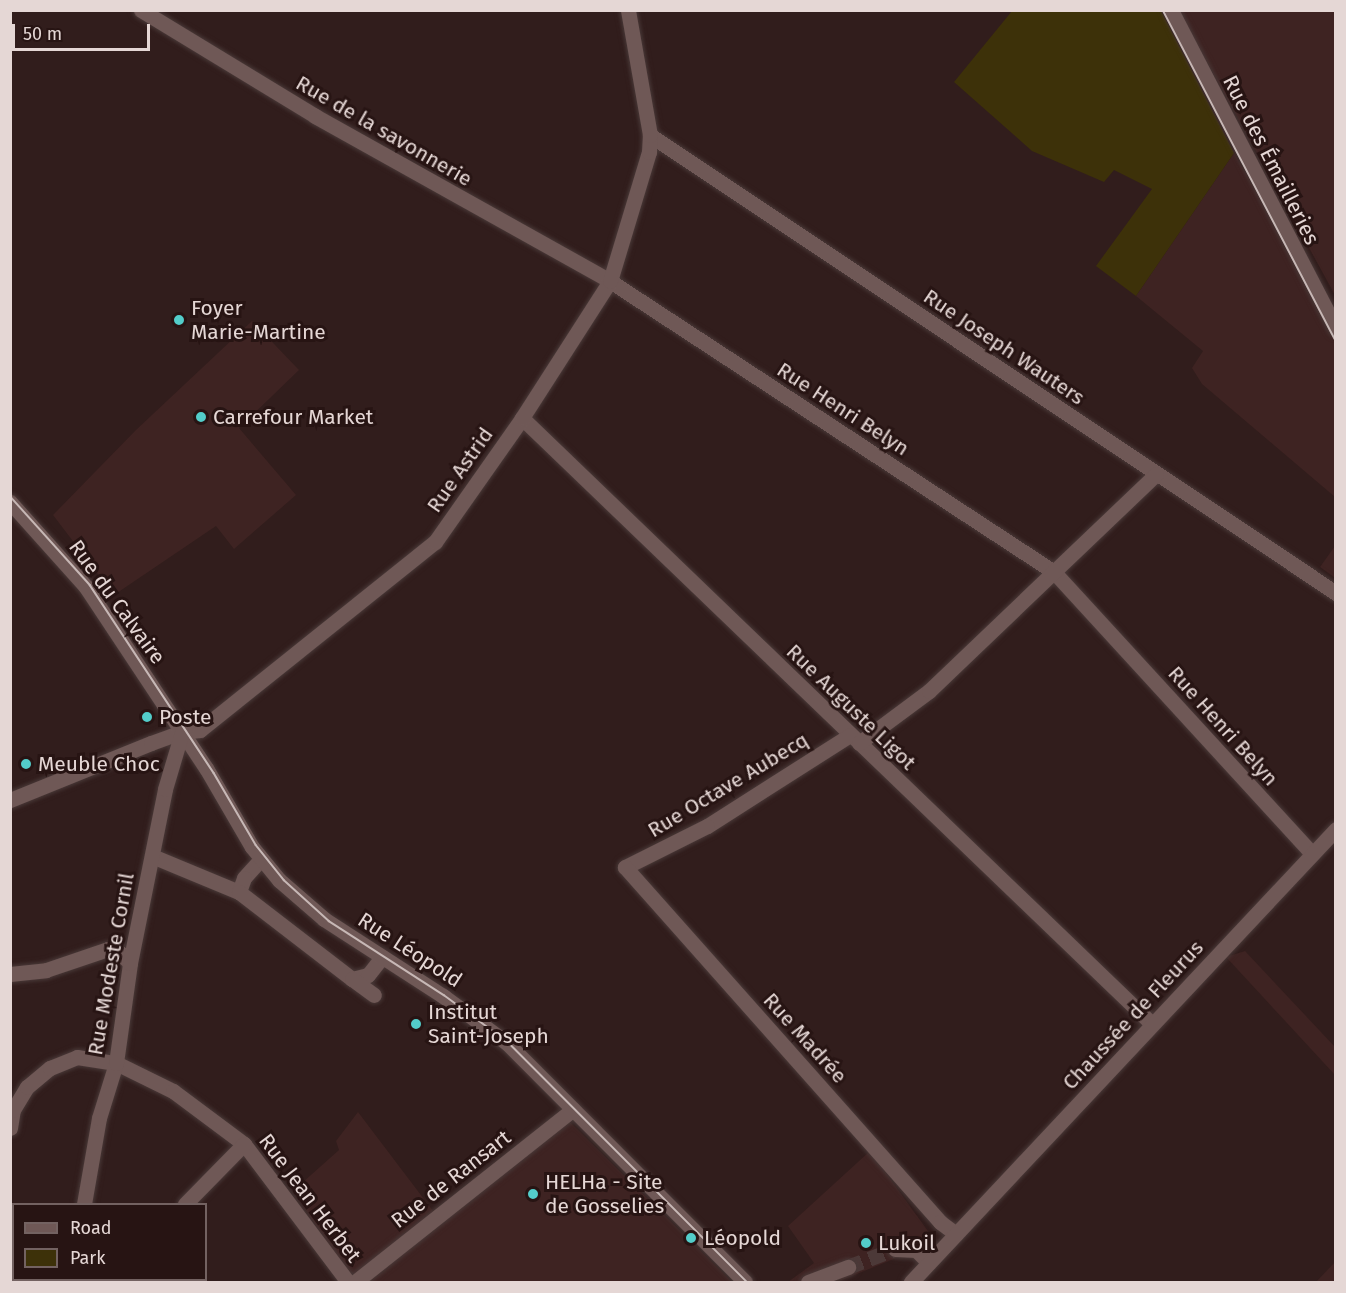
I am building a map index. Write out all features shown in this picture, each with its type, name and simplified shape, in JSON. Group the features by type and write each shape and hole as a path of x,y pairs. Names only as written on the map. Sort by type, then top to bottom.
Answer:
{"street":[{"name":"Rue de la savonnerie","path":"141,10 315,116 610,281"},
{"path":"628,10 650,135"},
{"name":"Rue des Émailleries","path":"1171,10 1335,328"},
{"name":"Rue Astrid","path":"10,800 182,732 205,728 421,556 522,418 610,281 648,152 650,135"},
{"name":"Rue Joseph Wauters","path":"650,135 1335,593"},
{"name":"Rue Henri Belyn","path":"610,281 1054,572 1312,854"},
{"name":"Rue Auguste Ligot","path":"522,418 1152,1024"},
{"path":"855,739 929,692 1156,474"},
{"name":"Rue du Calvaire","path":"10,502 81,580 182,732"},
{"name":"Rue Modeste Cornil","path":"84,1203 99,1118 116,1063 130,963 171,759 182,732"},
{"name":"Rue Léopold","path":"182,732 261,859 304,903 486,1026 573,1109 745,1282"},
{"name":"Rue Octave Aubecq","path":"625,867 707,826 855,739"},
{"name":"Chaussée de Fleurus","path":"910,1282 1335,829"},
{"path":"152,856 239,892 374,995"},
{"path":"239,892 244,878 261,859"},
{"name":"Rue Madrée","path":"625,867 940,1222 958,1232"},
{"path":"10,974 46,970 108,949 120,953 130,963"},
{"path":"352,979 368,975 382,957"},
{"name":"Rue Jean Herbet","path":"10,1128 13,1110 27,1087 50,1068 77,1057 116,1063 173,1091 244,1144 348,1282"},
{"name":"Rue de Ransart","path":"355,1282 573,1109"},
{"path":"186,1203 244,1144"},
{"path":"895,1249 916,1250 929,1263"},
{"path":"808,1282 848,1267"}],"shaded area":[{"path":"1179,11 1335,11 1335,295"},
{"path":"1234,153 1335,325 1335,497 1202,384 1192,368 1203,351 1136,296"},
{"path":"252,321 299,370 239,428 296,495 234,549 216,526 114,595 53,515 136,430"},
{"path":"1335,546 1335,578 1320,567"},
{"path":"1245,951 1335,1047 1335,1075 1226,957"},
{"path":"358,1112 433,1211 352,1280 293,1191 339,1150 336,1141"},
{"path":"569,1121 732,1282 360,1282"},
{"path":"870,1151 933,1238 929,1263 916,1250 842,1280 788,1282 814,1263 788,1226"},
{"path":"1335,1262 1335,1282 1316,1282"}],"green space":[{"path":"1012,11 1161,11 1234,153 1136,296 1096,266 1152,189 1114,170 1104,182 1032,151 954,82"}],"tunnel":[{"path":"848,1267 895,1249"}],"tram line":[{"path":"1163,10 1336,341"},
{"path":"10,496 90,585 214,773 256,845 284,880 329,921 444,995 508,1042 747,1282"}],"place":[{"name":"Foyer Marie-Martine","path":"179,320"},
{"name":"Carrefour Market","path":"201,417"},
{"name":"Poste","path":"147,717"},
{"name":"Meuble Choc","path":"26,764"},
{"name":"Institut Saint-Joseph","path":"416,1024"},
{"name":"HELHa - Site de Gosselies","path":"533,1194"},
{"name":"Léopold","path":"691,1238"},
{"name":"Lukoil","path":"866,1243"}]}
